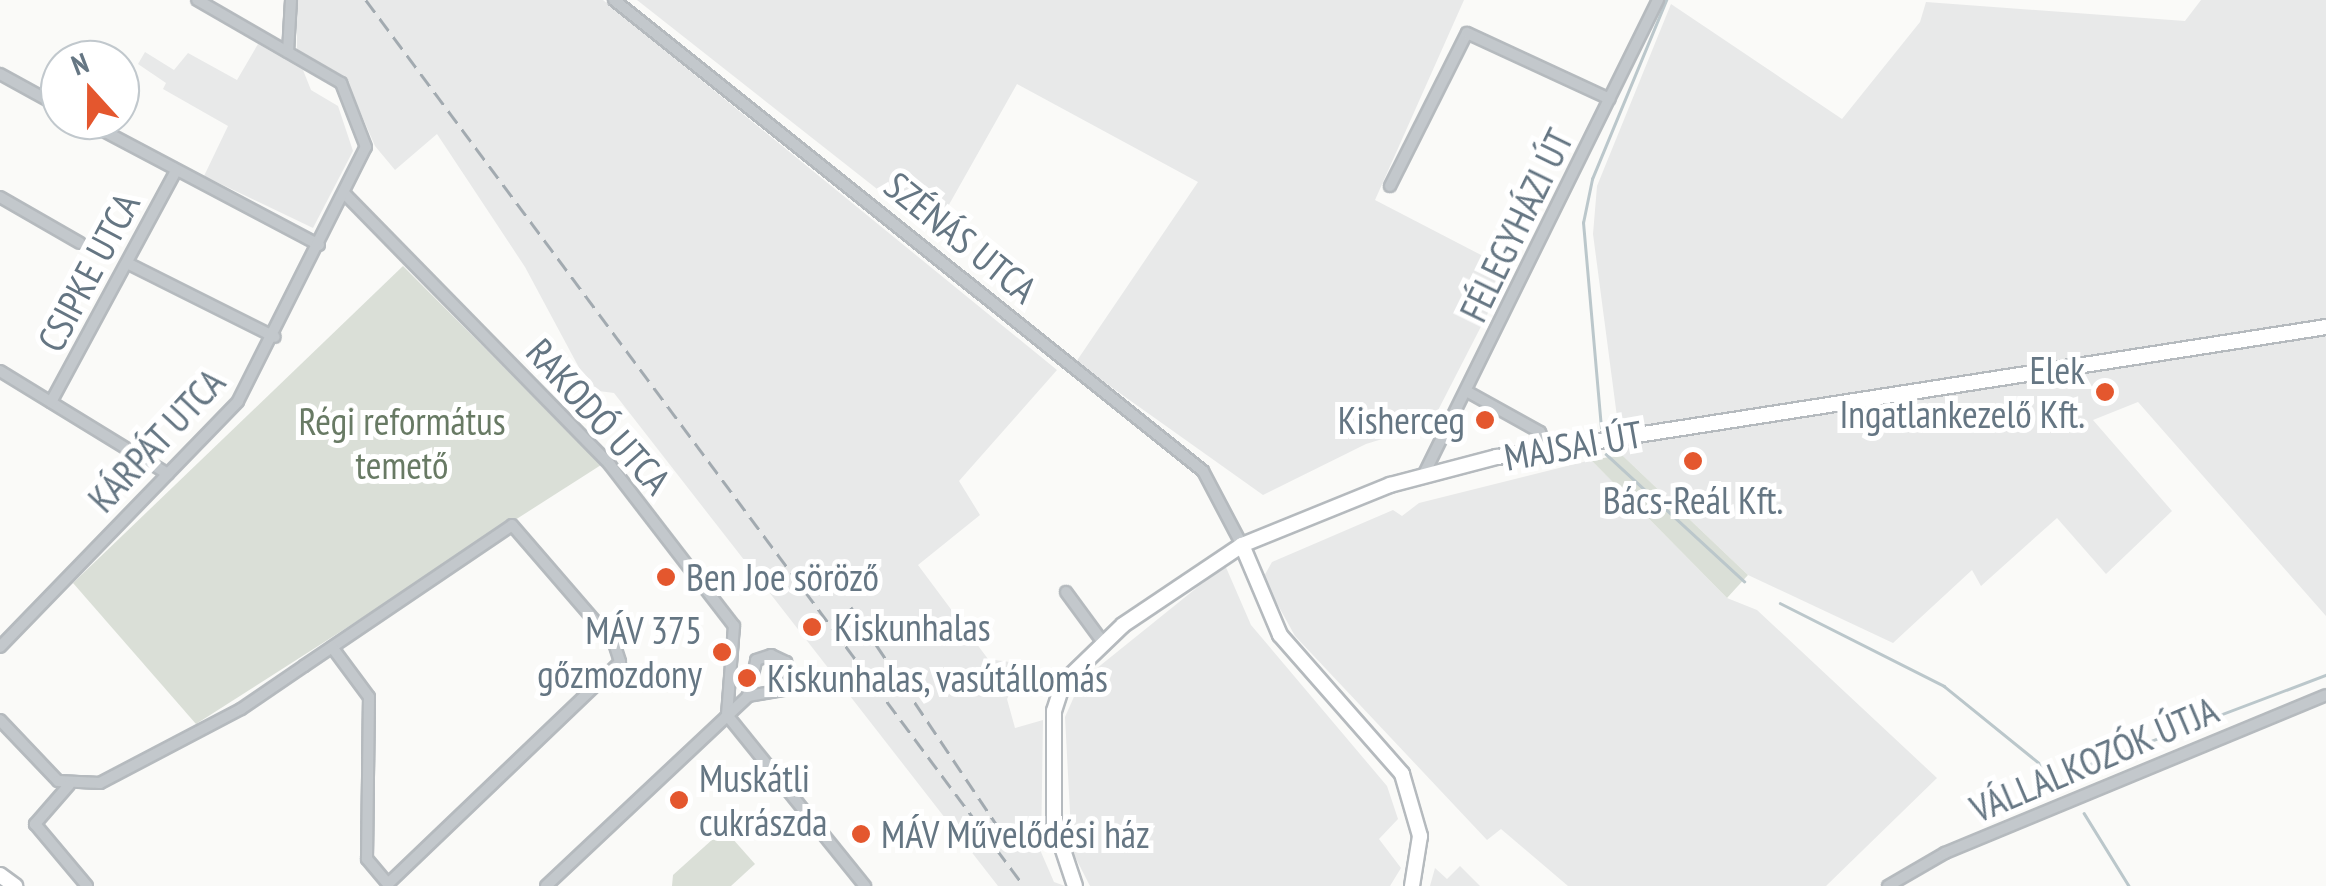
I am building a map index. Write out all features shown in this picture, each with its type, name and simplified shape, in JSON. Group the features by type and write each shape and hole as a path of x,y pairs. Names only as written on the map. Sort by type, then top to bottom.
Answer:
{"main road":[{"name":"MAJSAI ÚT","path":"1075,886 1054,823 1054,711 1064,683 1102,642 1242,545 1424,474 1547,449 2326,327"},
{"path":"1255,586 1256,554 1272,532"},
{"path":"1242,545 1255,586 1297,658 1402,774 1419,825 1412,886"},
{"path":"0,875 15,886"}],"street":[{"name":"KÁRPÁT UTCA","path":"0,647 238,402 275,336 367,143 351,96 342,83 197,0"},
{"path":"288,52 291,0"},
{"name":"SZÉNÁS UTCA","path":"614,0 1203,471 1242,545"},
{"name":"FÉLEGYHÁZI ÚT","path":"1424,474 1468,392 1658,0"},
{"path":"1390,186 1467,33 1610,99"},
{"path":"0,74 40,96"},
{"path":"119,140 318,245"},
{"name":"CSIPKE UTCA","path":"52,402 176,172"},
{"name":"RAKODÓ UTCA","path":"344,193 610,465 734,626 728,715"},
{"path":"0,197 80,243"},
{"path":"127,263 275,336"},
{"path":"0,371 168,474"},
{"path":"1468,392 1540,432 1547,449"},
{"path":"0,720 48,773 68,785 100,783 241,709 332,647 512,525 620,656 617,671 388,885 367,859 369,697 332,647"},
{"path":"1066,592 1102,642"},
{"path":"546,886 748,696 760,656 786,662 788,689 748,696"},
{"name":"VÁLLALKOZÓK ÚTJA","path":"1888,886 1945,853 2326,695"},
{"path":"728,715 865,886"},
{"path":"68,785 34,824 87,886"}],"shaded area":[{"path":"297,0 603,0 1057,370 959,481 980,515 918,565 988,659 1017,663 1021,673 1007,699 1015,728 1043,720 1041,852 1054,882 1065,886 998,886 614,393 591,390 525,267 437,134 395,170 375,146 345,77 297,50"},
{"path":"637,0 1464,0 1375,200 1510,270 1431,424 1366,444 1263,495 1076,362 1198,182 1017,84 933,233"},
{"path":"2201,0 2326,0 2326,616 2138,402 2093,420 2172,511 2106,574 2057,518 1981,586 1972,570 1893,643 1748,575 1622,455 1593,234 1597,186 1671,4 1842,119 1920,22 1926,2 2185,21"},
{"path":"258,44 303,70 311,90 338,106 353,151 313,228 204,176 228,126 163,89 166,83 140,65 140,61 145,52 174,70 188,53 237,80"},
{"path":"1591,460 1727,598 1757,610 1937,778 1826,886 1568,886 1501,829 1487,840 1295,636 1263,578 1272,562 1393,510 1402,516 1419,503"},
{"path":"1225,565 1251,625 1387,786 1398,819 1379,839 1401,868 1390,886 1090,886 1072,851 1065,717 1081,681"},
{"path":"1460,866 1480,886 1430,886 1435,868 1447,879"}],"green space":[{"name":"Régi református temető","path":"403,266 601,465 196,724 73,583"},
{"path":"1622,455 1748,575 1727,598 1591,460"},
{"path":"724,829 755,864 731,886 672,886 673,875"}],"waterway":[{"path":"1601,428 1583,223 1592,179 1666,0"},
{"path":"1606,454 1744,581"},
{"path":"1780,603 1944,686 2065,784"},
{"path":"2082,767 2326,675"},
{"path":"2084,813 2129,886"}],"railway":[{"path":"366,0 1024,886"},
{"path":"851,607 1007,840"}],"place":[{"name":"Elek Ingatlankezelő Kft.","path":"2105,392"},
{"name":"Kisherceg","path":"1485,420"},
{"name":"Bács-Reál Kft.","path":"1693,461"},
{"name":"Ben Joe söröző","path":"666,577"},
{"name":"Kiskunhalas","path":"812,627"},
{"name":"MÁV 375 gőzmozdony","path":"722,652"},
{"name":"Kiskunhalas, vasútállomás","path":"747,678"},
{"name":"Muskátli cukrászda","path":"679,800"},
{"name":"MÁV Művelődési ház","path":"861,834"}]}
